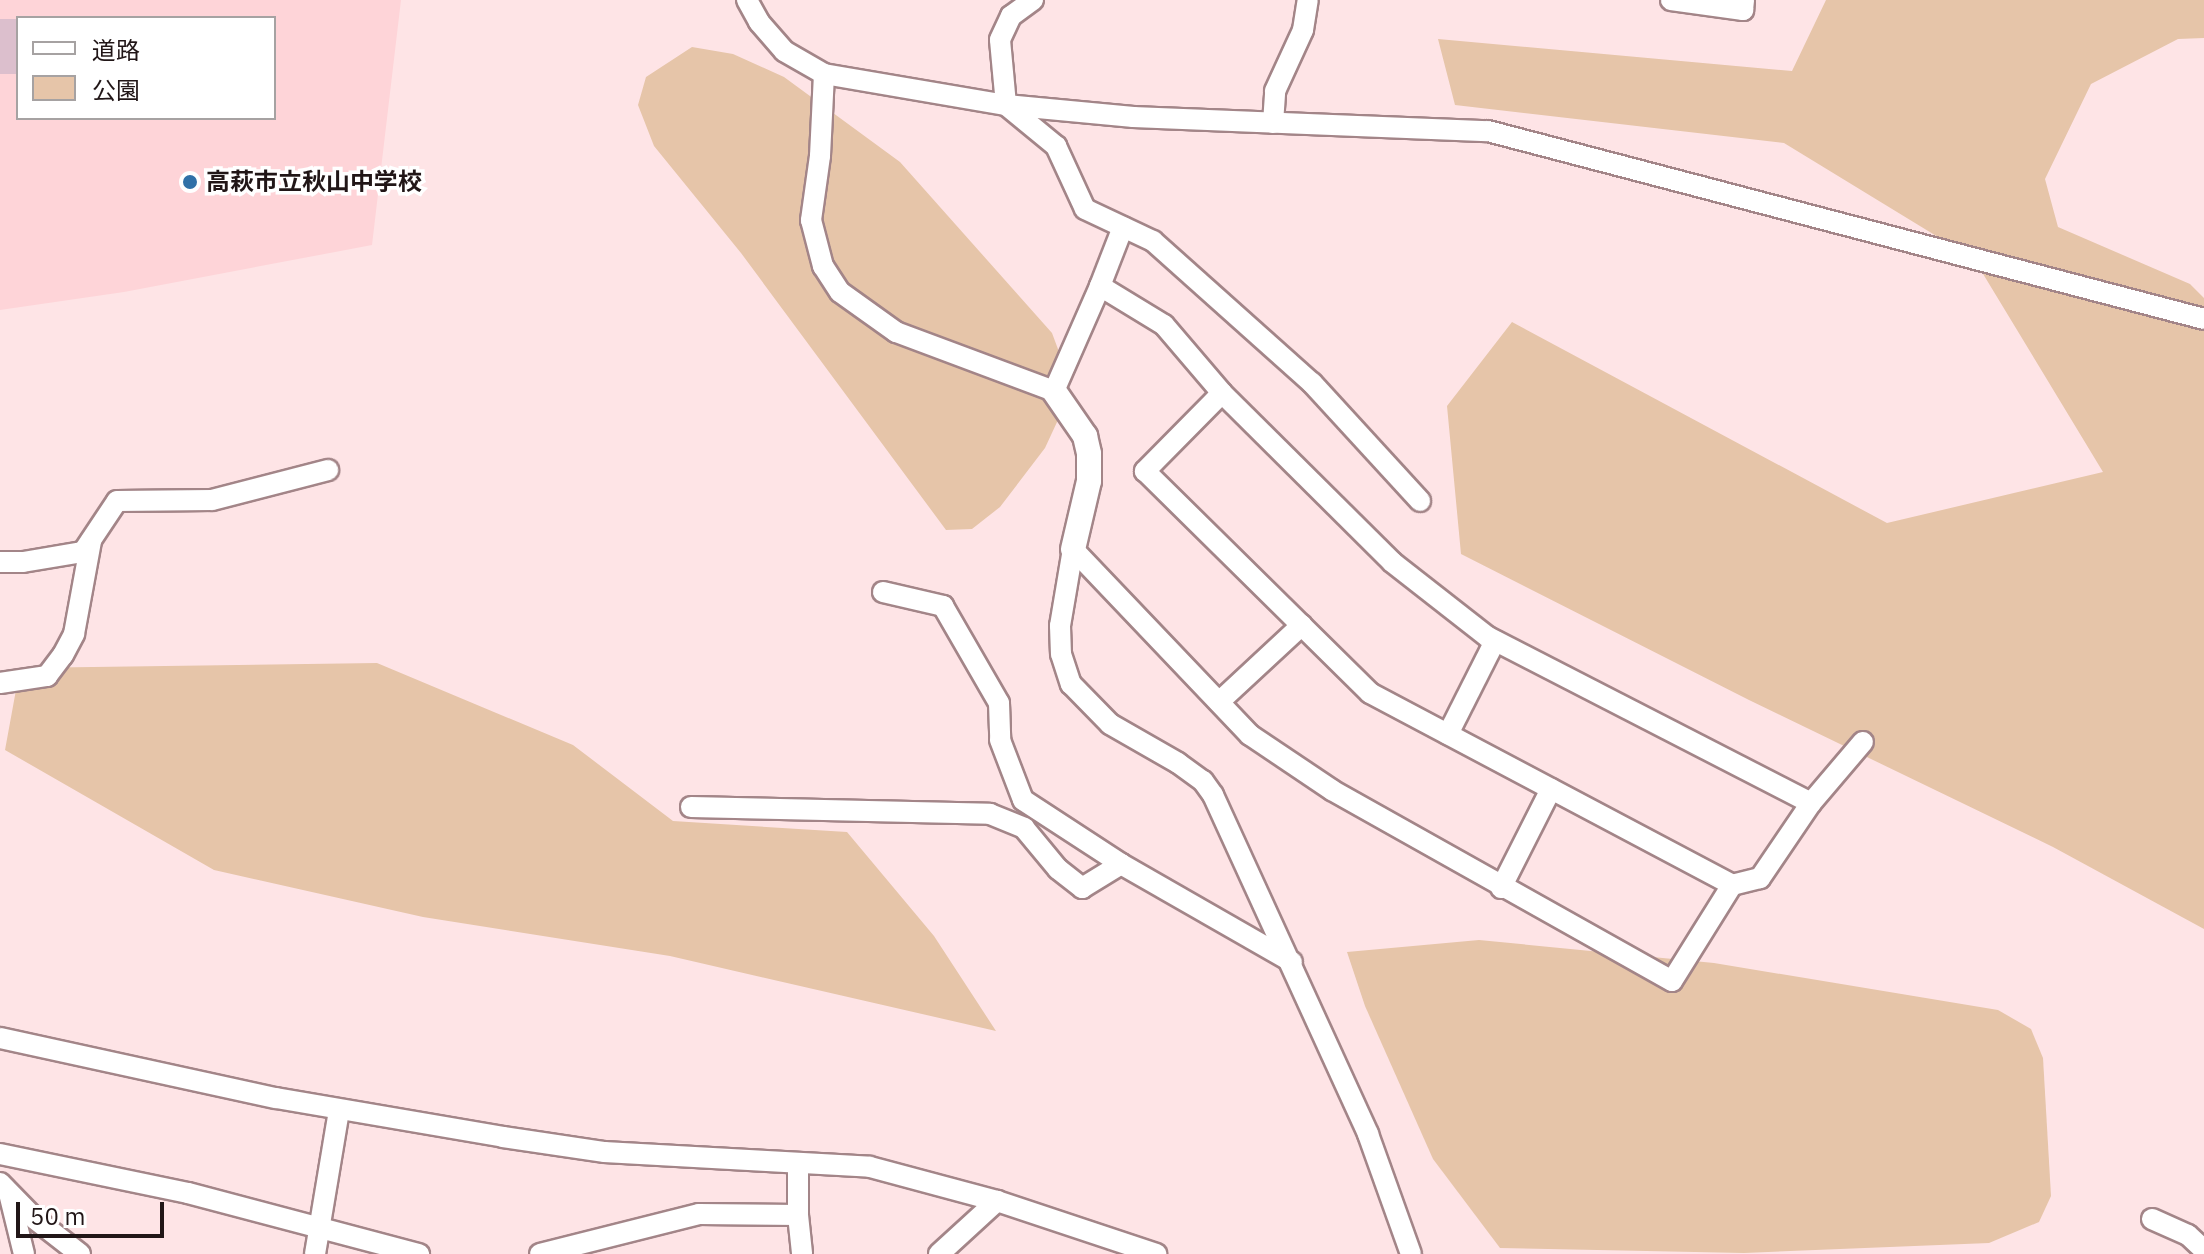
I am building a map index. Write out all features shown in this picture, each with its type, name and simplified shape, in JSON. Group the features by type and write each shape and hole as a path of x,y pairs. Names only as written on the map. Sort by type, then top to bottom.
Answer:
{"street":[{"path":"747,0 759,22 784,51 824,74 1006,105 1133,117 1488,131 2204,319"},
{"path":"1033,0 1011,16 1000,40 1006,105 1056,146 1085,209 1153,241 1312,383 1420,501"},
{"path":"1273,123 1275,91 1303,30 1308,0"},
{"path":"1671,0 1743,10 1744,0"},
{"path":"824,74 820,156 811,220 823,266 840,292 896,332 1054,391 1085,436 1089,481 1060,626 1061,654 1071,684 1110,724 1203,781 1292,962 1368,1134 1411,1254"},
{"path":"1054,391 1123,227"},
{"path":"1100,286 1164,325 1222,393 1392,562 1495,641 1811,803"},
{"path":"1222,393 1145,471 1370,693 1732,885 1760,878 1811,803 1863,742"},
{"path":"0,562 23,562 83,552 117,501 212,500 328,470"},
{"path":"0,683 47,676 63,655 74,634 92,540"},
{"path":"1073,549 1250,735 1332,790 1501,888 1672,981 1732,885"},
{"path":"883,592 943,606 999,703 1000,740 1023,800 1121,864 1292,962"},
{"path":"1219,702 1302,625"},
{"path":"1448,734 1495,641"},
{"path":"1501,888 1551,789"},
{"path":"691,807 990,814 1024,828 1058,869 1082,888 1121,864"},
{"path":"0,1038 339,1110 605,1152 870,1167 997,1201 1156,1254"},
{"path":"315,1254 339,1110"},
{"path":"0,1154 188,1193 419,1254"},
{"path":"798,1164 802,1254"},
{"path":"4,1188 24,1254"},
{"path":"4,1188 35,1219 80,1254"},
{"path":"939,1254 997,1201"},
{"path":"540,1254 699,1214 798,1215"},
{"path":"2152,1219 2188,1235 2204,1250"}],"shaded area":[{"name":"高萩市立秋山中学校","path":"0,0 401,0 372,245 124,292 0,310"}],"green space":[{"path":"1826,0 2204,0 2204,38 2178,39 2091,84 2045,179 2058,227 2190,284 2204,298 2204,929 2053,847 1749,700 1461,554 1447,406 1512,322 1887,523 2103,472 1974,259 1784,143 1455,105 1438,39 1792,71"},
{"path":"692,47 733,54 784,77 900,162 1052,333 1068,376 1070,394 1045,448 1000,507 972,529 946,530 741,253 654,146 638,105 646,77"},
{"path":"377,663 573,745 673,821 847,832 934,936 996,1031 670,956 423,917 214,870 5,750 20,668"},
{"path":"1479,940 1714,963 1998,1010 2031,1029 2043,1058 2051,1196 2039,1222 1989,1243 1744,1253 1500,1248 1433,1159 1365,1006 1347,952"}],"building":[{"path":"0,19 16,19 16,74 0,74"}],"place":[{"name":"高萩市立秋山中学校","path":"190,182"}]}
